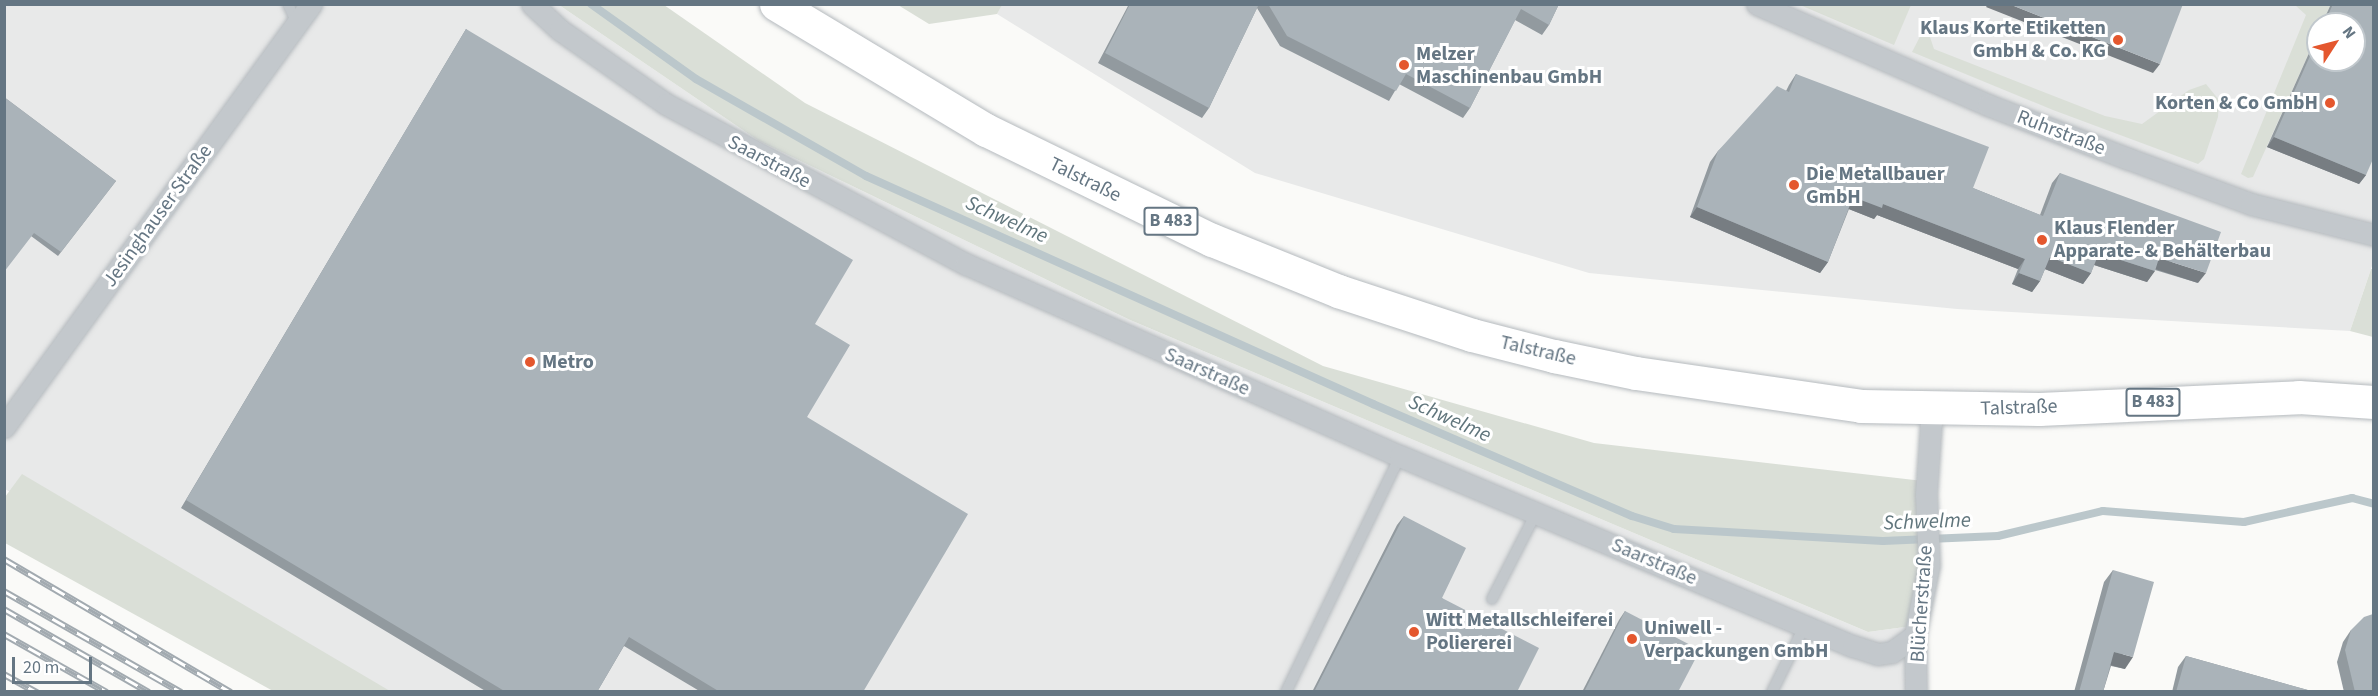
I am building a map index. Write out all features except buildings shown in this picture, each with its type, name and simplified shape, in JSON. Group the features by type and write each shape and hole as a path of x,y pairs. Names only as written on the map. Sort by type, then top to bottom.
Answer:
{"main road":[{"name":"Talstraße","path":"776,4 876,67 1029,152 1212,240 1338,291 1472,335 1636,373 1806,399 1932,409 2039,409 2300,397 2373,402"}],"street":[{"name":"Jesinghauser Straße","path":"4,427 293,14 311,4"},
{"name":"Saarstraße","path":"532,4 560,30 666,104 778,167 966,264 1400,456 1878,654 1892,652 1915,635"},
{"name":"Ruhrstraße","path":"1757,4 1988,105 2129,159 2251,204 2373,235"},
{"name":"Blücherstraße","path":"1916,684 1915,635 1929,565 1926,524 1932,409"}],"lane":[{"path":"1286,692 1400,456"},
{"path":"1492,599 1536,513"},
{"path":"1772,692 1805,625"}],"shaded area":[{"path":"1002,4 2373,5 2373,263 2350,331 1957,309 1589,273 1255,173 997,14"},
{"path":"1002,4 997,14 929,24 898,5"},
{"path":"5,5 559,5 759,141 1130,320 1868,632 1927,624 1926,691 322,691 292,660 5,489"},
{"path":"559,5 664,5 805,103 1323,366 1594,443 1923,481 1927,624 1868,632 1130,320 759,141"},
{"path":"1800,5 1911,5 1894,45"},
{"path":"2295,5 2331,5 2328,12 2306,12 2306,15"},
{"path":"2306,15 2306,60 2253,177 2248,178 2241,174"},
{"path":"1926,25 1934,49 2105,116 2142,124 2189,90 2206,84 2219,100 2218,117 2204,159 2198,164 2053,110 1912,52"},
{"path":"2371,269 2374,269 2373,337 2350,331"},
{"path":"22,474 390,691 273,691 5,543 5,497"}],"waterway":[{"name":"Schwelme","path":"591,4 696,79 866,176 1373,404 1632,516 1674,529 1883,541 1998,536 2103,511 2244,522 2352,498 2374,504"}],"railway":[{"path":"4,559 231,692"},
{"path":"4,591 181,692"},
{"path":"4,609 149,692"},
{"path":"4,634 107,692"},
{"path":"4,674 37,692"}],"place":[{"name":"Klaus Korte Etiketten GmbH & Co. KG","path":"2118,40"},
{"name":"Melzer Maschinenbau GmbH","path":"1404,65"},
{"name":"Korten & Co GmbH","path":"2330,103"},
{"name":"Die Metallbauer GmbH","path":"1794,185"},
{"name":"Klaus Flender Apparate- & Behälterbau","path":"2042,240"},
{"name":"Metro","path":"530,362"},
{"name":"Witt Metallschleiferei Poliererei","path":"1414,632"},
{"name":"Uniwell - Verpackungen GmbH","path":"1632,639"}]}
